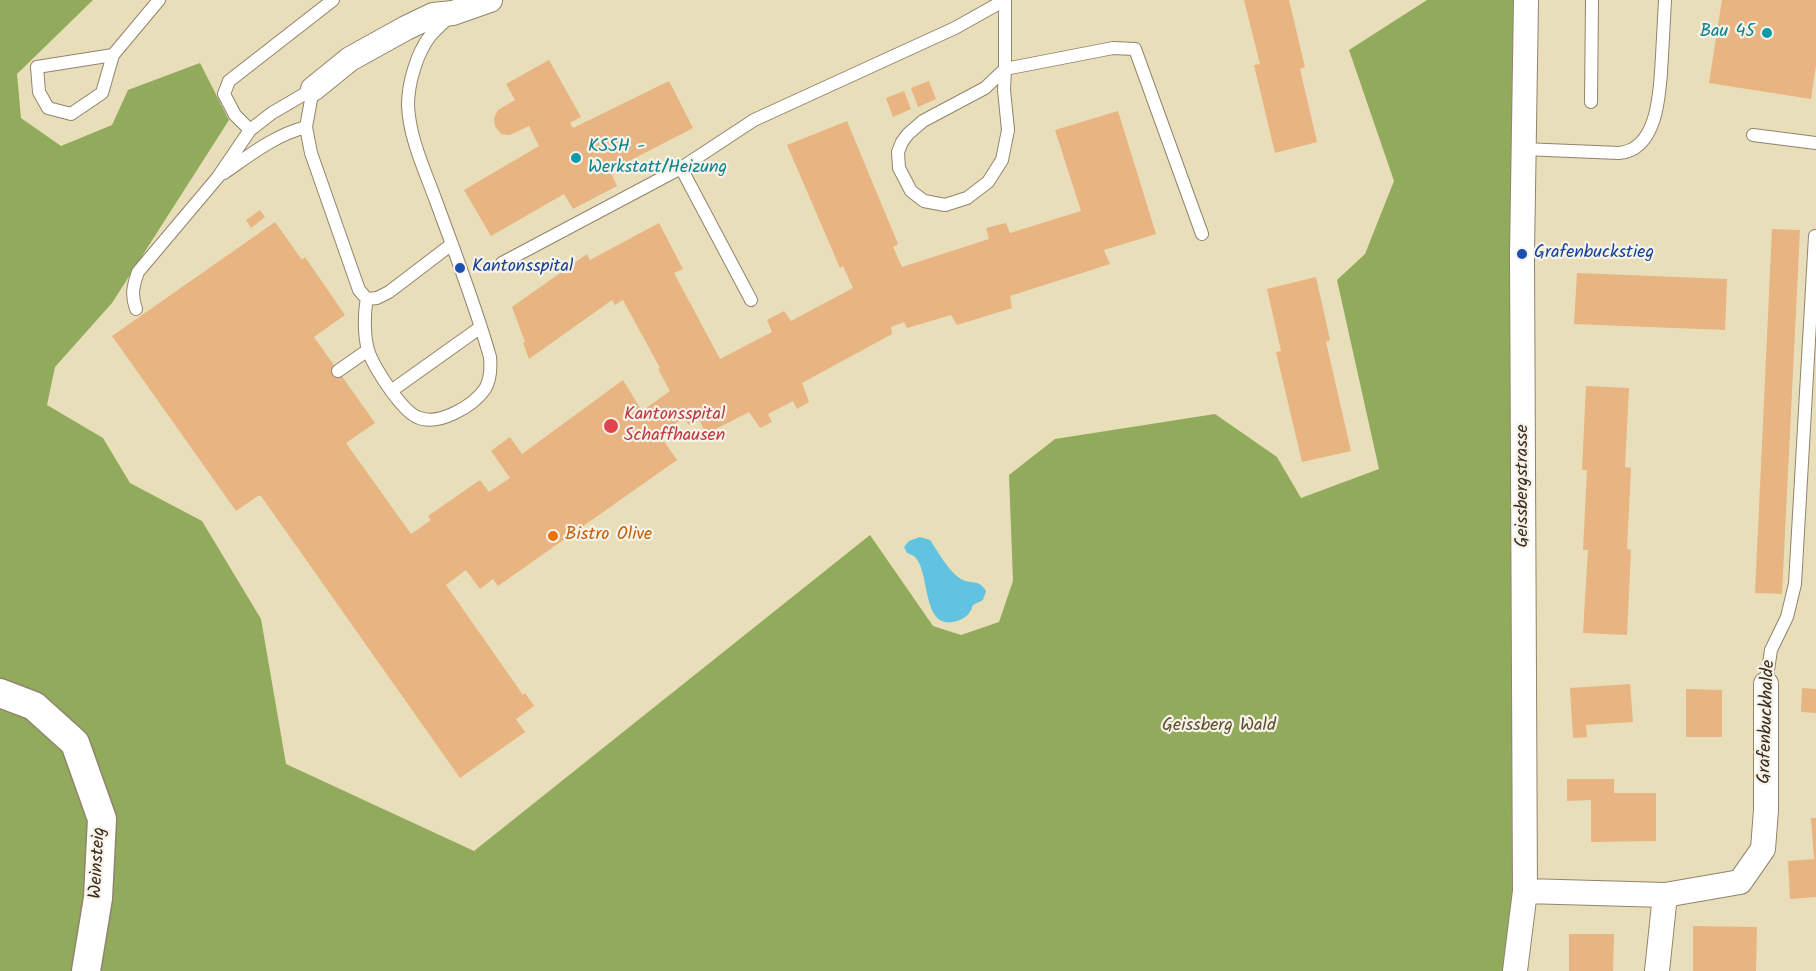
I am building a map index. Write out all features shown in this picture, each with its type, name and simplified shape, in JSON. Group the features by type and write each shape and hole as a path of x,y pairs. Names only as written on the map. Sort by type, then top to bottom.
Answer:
{"street":[{"path":"314,89 350,59 406,28 434,15 453,13 489,0"},
{"name":"Geissbergstrasse","path":"1516,970 1525,891 1522,254 1526,0"},
{"name":"Grafenbuckhalde","path":"1525,891 1665,895 1740,882 1762,849 1766,810 1766,684"},
{"name":"Weinsteig","path":"0,693 34,706 75,743 102,819 98,898 86,971"},
{"path":"1657,971 1665,895"}],"lane":[{"path":"112,55 37,67 39,92 48,108 71,114 102,93 112,55 159,0"},
{"path":"250,130 235,115 224,94 229,81 333,0"},
{"path":"502,263 681,168 754,120 955,28 1005,0 1005,69 1004,90 1008,130 1002,160 988,182 967,198 945,205 924,201 911,190 899,168 898,152 902,141 923,121 985,88 1005,69 1113,48 1135,49 1202,234"},
{"path":"1591,102 1592,0"},
{"path":"1523,149 1626,153 1640,144 1652,125 1659,99 1665,0"},
{"path":"367,299 364,313 368,350 397,400 417,417 436,420 451,415 469,404 485,388 491,373 490,357 422,162 408,105 412,78 420,55 430,36 453,13"},
{"path":"136,309 132,287 138,272 218,177 250,130 272,113 314,89"},
{"path":"314,89 306,127 311,153 359,290 367,299"},
{"path":"218,177 269,142 306,127"},
{"path":"1754,135 1816,143"},
{"path":"681,168 751,300"},
{"name":"Grafenbuckhalde","path":"1766,684 1771,650 1787,617 1795,584 1815,236"},
{"path":"367,299 378,298 389,292 452,244"},
{"path":"391,391 481,327"},
{"path":"338,371 368,350"}],"green space":[{"name":"Geissberg Wald","path":"0,0 93,0 17,74 21,118 61,146 112,125 128,90 200,63 229,120 112,303 55,367 47,405 103,438 130,483 202,521 261,619 286,764 474,851 870,535 933,626 961,635 999,622 1013,581 1009,475 1055,439 1215,414 1277,457 1301,498 1379,469 1337,280 1365,254 1394,181 1349,50 1427,0 1526,0 1515,971 0,971"}],"water":[{"path":"920,537 930,540 957,576 965,581 980,584 986,591 983,600 973,605 969,613 957,621 946,622 938,618 932,610 920,565 904,547 909,541"}],"building":[{"path":"1244,0 1289,0 1305,67 1300,69 1317,142 1275,153 1254,65 1260,64"},
{"name":"Bau 45","path":"1722,0 1816,0 1816,65 1811,99 1709,83"},
{"name":"KSSH - Werkstatt/Heizung","path":"549,60 581,117 570,123 573,128 669,81 693,128 610,171 617,186 573,209 564,194 491,236 464,190 539,146 529,126 510,135 501,134 495,126 494,118 498,110 515,100 506,84"},
{"path":"929,81 936,99 918,107 911,88"},
{"path":"904,91 911,109 893,117 886,98"},
{"path":"1118,111 1156,234 1104,250 1110,264 1010,296 1012,308 957,325 951,315 907,328 904,322 891,327 892,334 802,383 809,402 797,409 793,401 768,414 772,422 760,428 749,412 706,434 699,419 689,425 684,418 659,434 677,460 498,586 493,579 480,589 466,570 446,585 523,695 525,693 534,706 516,719 525,732 460,778 261,496 236,511 112,336 275,222 302,260 305,257 345,315 314,337 375,423 346,443 411,534 431,520 428,516 480,480 489,492 510,478 491,451 510,437 522,454 623,380 642,411 670,391 623,300 615,305 612,300 529,359 512,307 587,254 590,260 659,223 683,269 674,273 720,359 772,332 767,320 784,311 791,321 853,288 843,266 840,268 787,145 847,121 898,244 893,247 902,267 989,239 986,228 1006,223 1010,233 1081,211 1055,130"},
{"path":"260,210 265,217 251,228 246,220"},
{"path":"1772,229 1800,230 1782,594 1755,593"},
{"path":"1577,273 1727,279 1725,330 1574,324"},
{"path":"1316,277 1330,340 1326,342 1351,451 1302,462 1276,352 1281,351 1267,289"},
{"path":"1586,386 1629,388 1625,467 1631,468 1627,549 1631,550 1627,635 1583,633 1588,550 1583,550 1587,470 1582,470"},
{"path":"1630,684 1633,722 1586,725 1587,737 1573,738 1570,688"},
{"path":"1802,688 1816,689 1816,713 1801,712"},
{"path":"1686,689 1722,690 1722,737 1686,737"},
{"path":"1567,779 1614,779 1614,793 1656,793 1656,841 1591,842 1591,800 1567,801"},
{"path":"1811,818 1816,818 1816,897 1790,899 1788,861 1814,859"},
{"path":"1693,926 1757,927 1756,971 1693,971"},
{"path":"1569,934 1614,934 1613,971 1569,971"}],"place":[{"name":"Bau 45","path":"1767,33"},
{"name":"KSSH - Werkstatt/Heizung","path":"576,158"},
{"name":"Grafenbuckstieg","path":"1522,254"},
{"name":"Kantonsspital","path":"460,268"},
{"name":"Kantonsspital Schaffhausen","path":"611,426"},
{"name":"Bistro Olive","path":"553,536"}]}
